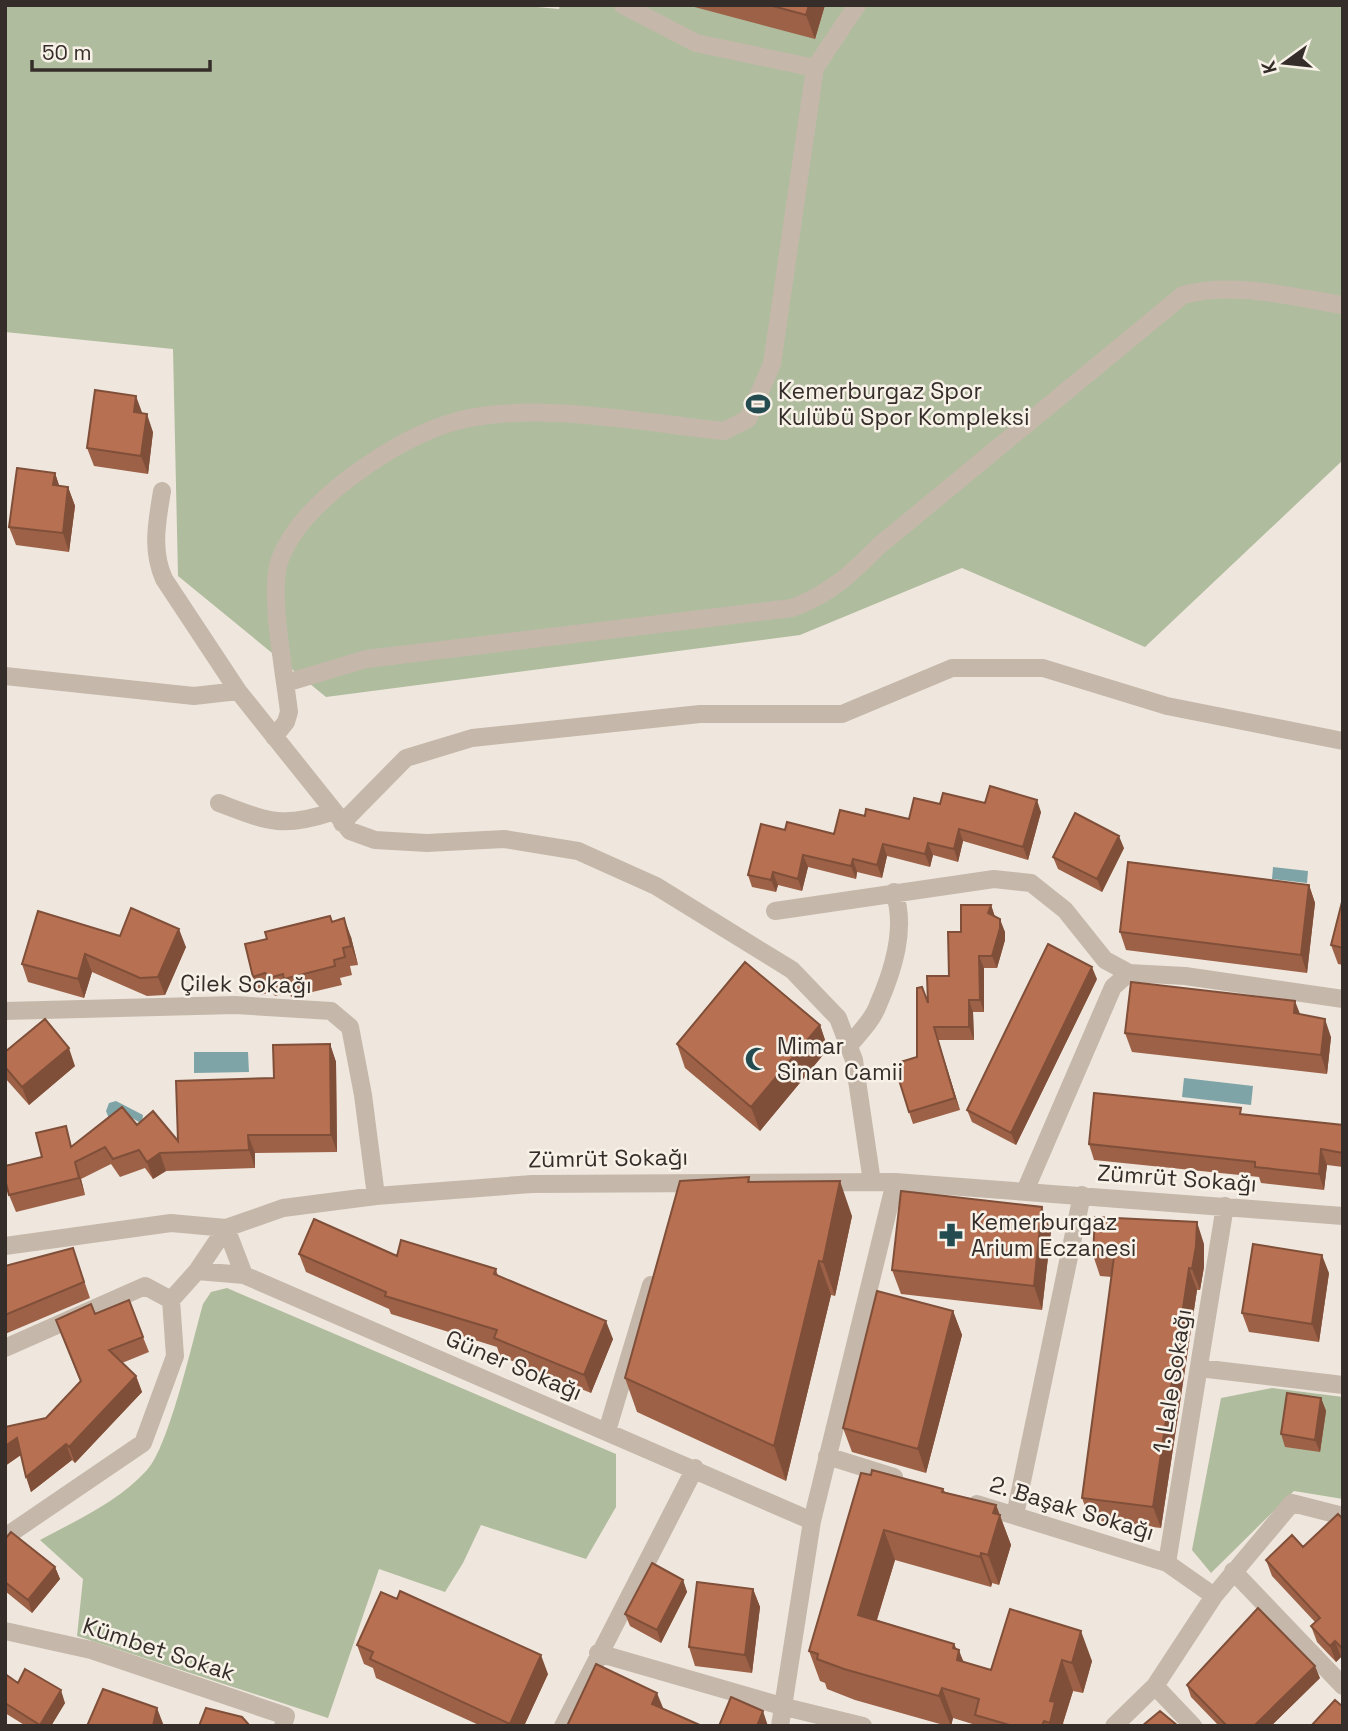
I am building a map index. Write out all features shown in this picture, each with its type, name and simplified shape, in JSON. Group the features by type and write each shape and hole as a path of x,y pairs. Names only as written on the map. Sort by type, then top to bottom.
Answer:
{"street":[{"path":"623,5 696,43 815,68"},
{"path":"274,737 286,722 289,712 276,613 279,561 297,527 340,485 386,451 451,423 530,411 724,432 748,419 772,364 815,68 857,5"},
{"path":"286,684 366,659 792,608 816,600 841,583 880,545 1184,295 1205,289 1242,289 1343,305"},
{"path":"162,491 155,539 160,570 238,691 350,831 375,840 427,844 504,839 578,851 656,886 792,970 838,1018 855,1060 872,1182"},
{"path":"219,803 265,821 285,823 337,818 406,758 472,738 700,714 842,714 952,668 1043,668 1167,706 1343,741"},
{"path":"5,676 194,696 238,691"},
{"path":"775,911 993,879 1031,883 1065,910 1105,960 1129,973 1185,976 1343,999"},
{"path":"849,1046 878,1008 900,933 899,906 894,892"},
{"path":"1025,1191 1114,987 1129,973"},
{"name":"Çilek Sokağı","path":"5,1011 235,1005 331,1011 350,1027 363,1095 376,1196"},
{"path":"675,1208 683,1181"},
{"name":"Zümrüt Sokağı","path":"5,1246 171,1223 226,1228 283,1208 376,1196 532,1184 683,1181 895,1182 1343,1216"},
{"path":"780,1726 785,1707 811,1521 895,1182"},
{"path":"1015,1516 1082,1195"},
{"name":"1. Lale Sokağı","path":"1167,1563 1225,1206"},
{"path":"5,1537 142,1443 175,1356 171,1300 197,1271 226,1228"},
{"path":"226,1228 244,1275"},
{"name":"Güner Sokağı","path":"197,1271 244,1275 695,1468 811,1521"},
{"path":"607,1432 655,1273"},
{"path":"5,1348 145,1286 171,1300"},
{"path":"1199,1368 1343,1385"},
{"path":"827,1456 915,1484"},
{"path":"563,1726 695,1468"},
{"name":"2. Başak Sokağı","path":"965,1500 1167,1563 1214,1596"},
{"path":"1114,1726 1155,1686 1214,1596 1292,1503 1343,1516"},
{"path":"1233,1572 1343,1686"},
{"name":"Kümbet Sokak","path":"5,1631 92,1650 260,1707 286,1716 283,1726"},
{"path":"598,1653 785,1707 863,1726"},
{"path":"1155,1686 1193,1726"}],"green space":[{"name":"Kemerburgaz Spor Kulübü Spor Kompleksi","path":"5,5 515,5 559,9 560,5 1343,5 1343,460 1145,647 962,568 800,635 326,697 178,576 173,349 5,332"},
{"path":"227,1288 616,1454 616,1507 586,1559 481,1525 463,1563 445,1592 379,1569 328,1718 77,1636 83,1579 40,1540 110,1501 147,1470 164,1439 172,1417 203,1304 211,1292"},
{"path":"1272,1388 1343,1397 1343,1499 1294,1491 1211,1573 1192,1550 1221,1398"}],"water":[{"path":"1273,867 1308,871 1307,883 1272,879"},
{"path":"194,1052 248,1052 249,1072 194,1073"},
{"path":"1184,1078 1253,1086 1251,1105 1182,1097"},
{"path":"116,1101 143,1115 142,1124 129,1116 110,1121 106,1111 109,1103"}],"building":[{"path":"769,5 809,5 806,15"},
{"path":"95,390 136,396 134,412 147,414 141,456 87,448"},
{"path":"17,468 55,473 53,485 68,487 63,533 9,527"},
{"path":"990,786 1037,800 1023,847 959,829 954,849 928,843 925,854 883,844 877,865 853,859 851,866 803,855 798,879 773,872 771,880 748,875 761,824 785,830 787,822 834,834 840,810 865,816 866,809 909,819 914,798 940,804 943,793 985,803"},
{"path":"1075,813 1119,836 1097,879 1053,857"},
{"path":"1128,862 1309,885 1301,955 1120,932"},
{"path":"1343,898 1343,948 1331,945"},
{"path":"961,905 991,905 988,913 1000,919 1000,928 992,956 979,956 980,1000 969,1000 969,1027 934,1027 955,1098 909,1112 894,1064 917,1057 917,988 922,987 928,1003 927,976 949,976 948,932 961,932"},
{"path":"131,908 179,929 158,977 140,978 85,954 78,979 22,964 38,911 120,936"},
{"path":"330,916 332,922 344,918 351,946 343,948 345,957 334,960 335,966 284,979 283,974 269,978 265,973 253,977 245,944 267,939 265,932"},
{"path":"1048,944 1092,967 1011,1133 967,1110"},
{"name":"Mimar Sinan Camii","path":"745,962 820,1025 751,1107 677,1044"},
{"path":"1131,982 1295,1001 1294,1013 1325,1019 1321,1055 1125,1033"},
{"path":"45,1019 69,1048 22,1087 5,1067 5,1052"},
{"path":"330,1044 331,1135 248,1135 249,1150 160,1153 147,1162 139,1150 113,1159 105,1147 75,1162 79,1178 9,1195 5,1166 42,1157 36,1133 66,1126 71,1147 122,1107 137,1125 153,1111 178,1141 176,1081 274,1078 273,1045"},
{"path":"1094,1093 1241,1108 1240,1114 1343,1125 1343,1153 1321,1149 1319,1174 1255,1167 1255,1162 1089,1144"},
{"path":"749,1177 748,1182 840,1181 823,1262 819,1261 774,1446 625,1378 680,1181"},
{"path":"901,1191 1042,1207 1034,1286 892,1270"},
{"path":"1095,1217 1197,1222 1196,1246 1192,1269 1189,1268 1153,1507 1082,1498 1114,1257 1093,1255"},
{"path":"314,1219 397,1256 401,1240 496,1269 494,1274 606,1321 584,1375 494,1338 497,1330 385,1296 386,1292 299,1254"},
{"path":"1253,1244 1322,1255 1312,1324 1242,1313"},
{"path":"73,1248 84,1282 5,1315 5,1266"},
{"path":"877,1291 953,1311 918,1449 843,1428"},
{"path":"129,1300 143,1337 109,1350 136,1376 69,1447 66,1444 26,1477 17,1438 5,1446 5,1427 46,1418 81,1381 56,1320 91,1304 95,1314"},
{"path":"1287,1393 1321,1398 1315,1440 1281,1434"},
{"path":"872,1470 943,1489 942,1492 996,1505 993,1513 1000,1515 988,1555 981,1553 980,1557 884,1530 858,1615 954,1644 953,1648 959,1650 957,1660 991,1670 1010,1609 1081,1631 1072,1663 1062,1660 1050,1701 1055,1702 1050,1723 1044,1721 1042,1726 1013,1726 975,1715 979,1699 942,1688 939,1696 844,1669 817,1659 818,1654 809,1651 861,1473 871,1475"},
{"path":"1338,1514 1343,1519 1343,1649 1335,1641 1330,1646 1311,1626 1320,1618 1266,1560 1292,1535 1303,1547"},
{"path":"11,1532 55,1567 28,1600 5,1582 5,1539"},
{"path":"652,1563 683,1580 657,1630 625,1614"},
{"path":"697,1582 753,1589 745,1655 689,1647"},
{"path":"400,1591 541,1655 510,1724 370,1659 373,1652 357,1645 381,1592 397,1599"},
{"path":"1258,1608 1315,1666 1254,1726 1227,1726 1187,1685"},
{"path":"596,1664 657,1693 652,1704 702,1726 567,1726"},
{"path":"25,1669 61,1690 40,1725 5,1703 5,1674 18,1683"},
{"path":"103,1689 157,1708 153,1726 87,1726"},
{"path":"731,1697 763,1711 757,1726 719,1726"},
{"path":"1335,1700 1343,1707 1343,1726 1311,1726"},
{"path":"206,1708 242,1717 250,1726 199,1726"},
{"path":"1160,1711 1178,1726 1142,1726"}],"place":[{"name":"Kemerburgaz Spor Kulübü Spor Kompleksi","path":"758,404"},
{"name":"Mimar Sinan Camii","path":"757,1059"},
{"name":"Kemerburgaz Arium Eczanesi","path":"951,1235"}]}
